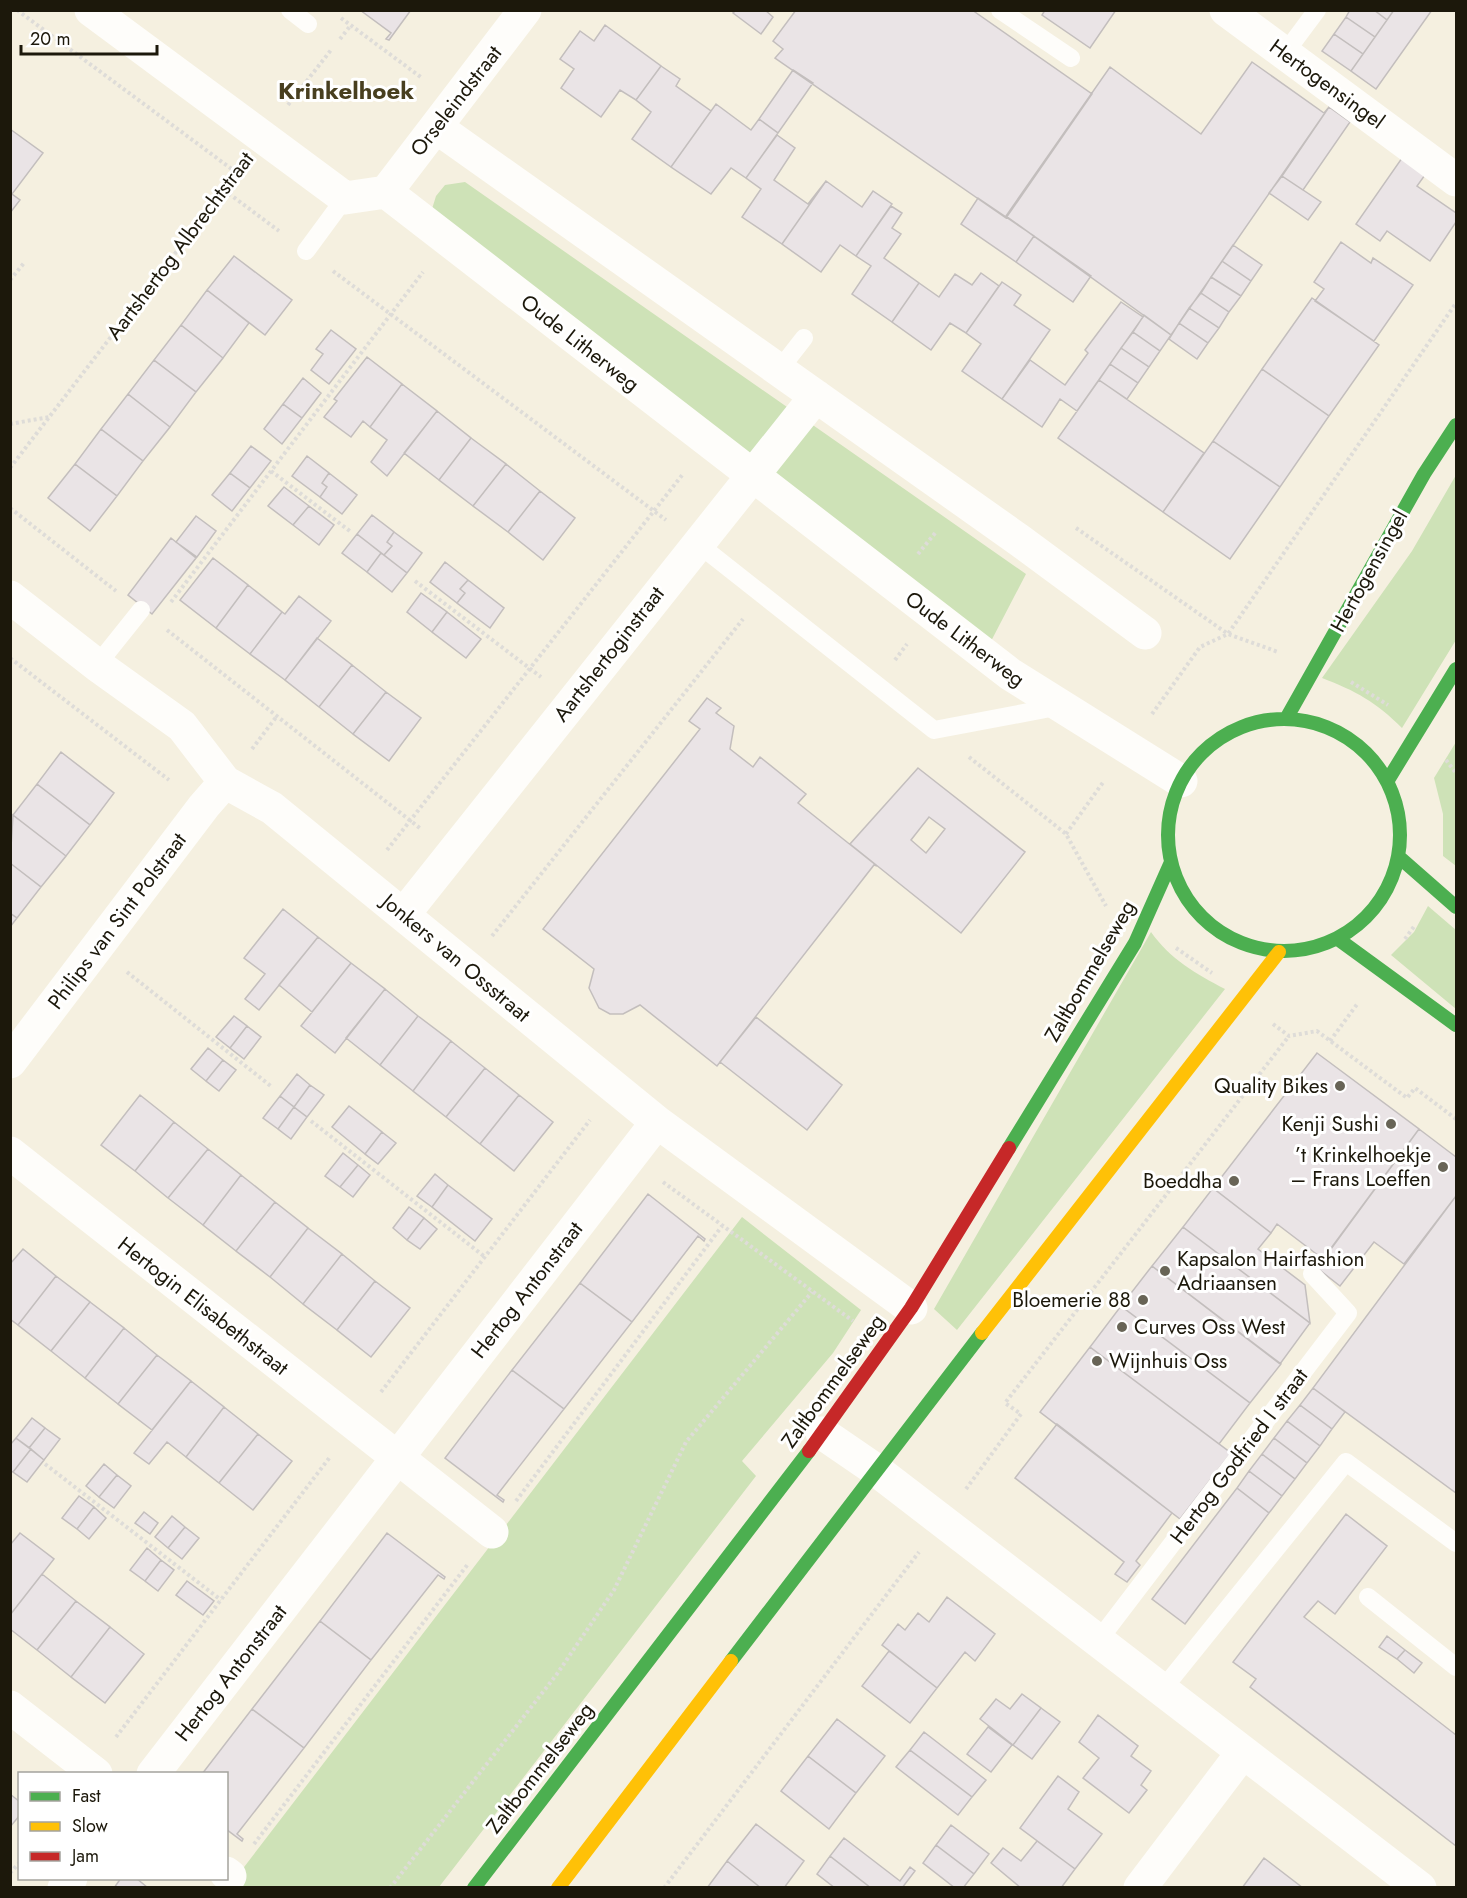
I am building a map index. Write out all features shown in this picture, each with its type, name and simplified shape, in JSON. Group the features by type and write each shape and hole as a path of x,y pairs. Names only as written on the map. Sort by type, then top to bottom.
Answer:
{"main road":[{"name":"Hertogensingel","path":"1286,718 1424,474 1456,425"},
{"path":"1388,780 1456,669"},
{"path":"1286,718 1317,723 1338,731 1358,744 1388,780 1400,819 1400,857 1382,899 1362,922 1338,939 1309,950 1279,952 1255,948 1231,939 1210,925 1192,907 1179,885 1171,862 1168,820 1181,781 1194,762 1228,732 1248,724 1286,718"},
{"path":"1400,857 1456,907"},
{"name":"Zaltbommelseweg","path":"474,1887 822,1433 911,1308 1141,930 1171,862"},
{"path":"1338,939 1456,1025"},
{"path":"558,1887 876,1470 1279,952"}],"street":[{"path":"91,10 345,198 386,192"},
{"name":"Orseleindstraat","path":"386,192 525,10"},
{"name":"Hertogensingel","path":"1226,10 1456,180"},
{"path":"446,114 779,370 1145,633"},
{"name":"Oude Litherweg","path":"386,192 708,443 1010,674 1181,781"},
{"name":"Aartshertoginstraat","path":"404,914 816,396"},
{"name":"Jonkers van Ossstraat","path":"10,597 97,665 182,726 225,782 272,808 657,1122 911,1308"},
{"name":"Philips van Sint Polstraat","path":"10,1062 98,949 204,806 225,782"},
{"name":"Hertog Antonstraat","path":"154,1772 657,1122"},
{"name":"Hertogin Elisabethstraat","path":"10,1153 396,1458"},
{"path":"822,1433 876,1470 1420,1887"},
{"path":"396,1458 492,1532"},
{"path":"10,1707 95,1772"},
{"path":"1140,1887 1243,1752"}],"lane":[{"path":"290,10 308,24"},
{"path":"1000,10 1071,58"},
{"path":"1285,53 1317,10"},
{"path":"306,250 345,198"},
{"path":"779,370 804,338"},
{"path":"697,543 934,730"},
{"path":"97,665 141,610"},
{"name":"Oude Litherweg","path":"934,730 1061,706"},
{"name":"Hertog Godfried I straat","path":"1098,1641 1348,1313 1312,1274"},
{"path":"1162,1690 1346,1462 1456,1543"},
{"path":"1368,1598 1456,1667"}],"path":[{"path":"17,10 237,173"},
{"path":"338,15 446,114"},
{"name":"Aartshertog Albrechtstraat","path":"10,468 351,25"},
{"path":"224,190 697,543"},
{"path":"156,622 447,240"},
{"path":"10,280 24,263"},
{"path":"1066,834 1200,647 1228,634 1456,303"},
{"path":"10,424 50,417"},
{"path":"363,881 708,443"},
{"path":"271,471 351,532"},
{"path":"10,508 452,854"},
{"path":"415,581 572,701"},
{"path":"467,968 762,595"},
{"path":"876,683 932,614"},
{"path":"934,730 1066,834 1106,907 1141,930 1173,946 1216,976 1241,1000 1289,1036"},
{"path":"98,949 272,1087"},
{"path":"664,1887 1021,1414 1005,1402 1289,1036 1317,1031 1407,1098 1415,1088 1456,1119"},
{"path":"311,1121 485,1257"},
{"path":"630,1157 885,1344"},
{"path":"390,1887 557,1674 614,1590 686,1442 812,1292"},
{"path":"45,1464 222,1600"}],"green space":[{"path":"465,182 1026,574 988,647 432,209 436,196 445,185"},
{"path":"1456,475 1456,640 1402,728 1365,698 1322,678 1412,551"},
{"path":"1456,742 1456,866 1443,856 1443,814 1434,778"},
{"path":"1428,906 1456,930 1456,1009 1391,955 1414,932"},
{"path":"1151,932 1166,950 1184,965 1225,989 957,1330 934,1309"},
{"path":"742,1217 861,1310 833,1353 742,1461 756,1476 439,1887 228,1888"}],"building":[{"path":"360,10 411,10 389,40 386,39 391,33"},
{"path":"736,10 765,10 773,17 761,34 733,13"},
{"path":"796,10 972,10 1092,94 1006,218 775,58 783,49 773,41"},
{"path":"1045,10 1116,10 1090,48 1042,15"},
{"path":"1350,10 1374,10 1387,20 1375,37 1346,17"},
{"path":"1374,10 1394,10 1387,20"},
{"path":"1394,10 1432,10 1376,89 1351,71"},
{"path":"1346,17 1375,37 1363,54 1334,34"},
{"path":"605,25 661,66 636,100 620,90 601,117 561,88 574,69 560,59 580,31 594,41"},
{"path":"1334,34 1363,54 1351,71 1322,51"},
{"path":"1252,62 1324,113 1329,107 1171,335 1006,216 1110,67 1201,134"},
{"path":"661,66 680,79 676,86 711,111 671,167 632,139 651,112 636,100"},
{"path":"793,70 813,83 778,133 759,119"},
{"path":"716,104 751,130 759,119 778,133 746,178 731,168 711,194 671,167"},
{"path":"1329,107 1350,122 1303,190 1282,176"},
{"path":"10,129 43,153 12,194 20,200 10,213"},
{"path":"777,135 795,148 774,180 808,204 826,181 782,244 742,217 761,189 746,178"},
{"path":"1402,158 1425,175 1417,186 1456,213 1456,222 1430,261 1387,231 1380,241 1356,224"},
{"path":"1282,176 1321,202 1308,220 1269,193"},
{"path":"826,181 862,207 873,191 892,204 856,256 840,245 821,272 782,244"},
{"path":"978,198 1034,236 1016,262 961,224"},
{"path":"891,206 902,213 892,228 901,234 884,258 919,283 892,322 852,294 871,266 856,256"},
{"path":"1034,236 1091,276 1073,302 1016,262"},
{"path":"1341,242 1371,263 1373,258 1413,285 1374,341 1315,301 1324,289 1314,282"},
{"path":"1233,245 1262,265 1251,281 1222,261"},
{"path":"234,256 292,300 265,335 207,290"},
{"path":"1222,261 1251,281 1241,296 1211,277"},
{"path":"981,273 999,286 966,333 950,323 931,350 892,322 919,283 939,297 955,274 972,285"},
{"path":"1211,277 1241,296 1229,312 1201,293"},
{"path":"1002,282 1021,295 1014,305 1050,330 1002,399 962,371 981,344 966,333"},
{"path":"207,290 249,323 223,358 181,325"},
{"path":"1201,293 1229,312 1219,328 1189,308"},
{"path":"1312,298 1379,345 1329,416 1262,369"},
{"path":"1121,302 1143,317 1077,411 1060,399 1042,427 1002,399 1030,360 1065,385 1088,353 1085,350"},
{"path":"1189,308 1219,328 1208,343 1179,323"},
{"path":"1144,315 1171,335 1160,351 1133,332"},
{"path":"1179,323 1208,343 1197,359 1169,339"},
{"path":"181,325 223,358 196,392 154,360"},
{"path":"331,330 356,349 329,384 311,370 323,354 316,349"},
{"path":"1133,332 1160,351 1149,367 1121,348"},
{"path":"1121,348 1149,367 1138,383 1110,364"},
{"path":"367,357 402,384 370,427 363,421 351,437 324,417 337,401 334,399"},
{"path":"154,360 196,392 170,427 128,394"},
{"path":"1110,364 1138,383 1127,399 1099,380"},
{"path":"1262,369 1329,416 1280,487 1213,441"},
{"path":"303,378 321,393 302,418 283,404"},
{"path":"1099,380 1204,453 1163,512 1058,438"},
{"path":"402,384 437,411 387,476 371,462 387,440 370,427"},
{"path":"128,394 170,427 143,461 101,429"},
{"path":"283,404 302,418 282,444 264,429"},
{"path":"437,411 471,438 439,480 404,453"},
{"path":"101,429 143,461 117,496 75,464"},
{"path":"471,438 506,464 473,506 439,480"},
{"path":"1213,441 1280,487 1230,559 1163,512"},
{"path":"251,446 271,461 250,488 230,473"},
{"path":"307,456 329,473 322,483 327,487 320,497 292,476"},
{"path":"75,464 117,496 90,531 48,498"},
{"path":"506,464 540,491 508,532 473,506"},
{"path":"230,473 250,488 232,511 212,495"},
{"path":"329,473 357,495 342,514 320,497 327,487 322,483"},
{"path":"284,487 309,506 293,525 268,506"},
{"path":"540,491 575,518 543,560 508,532"},
{"path":"309,506 334,525 319,545 293,525"},
{"path":"372,515 394,532 387,542 392,546 384,555 357,534"},
{"path":"196,516 216,531 197,557 176,542"},
{"path":"394,532 422,553 407,573 384,555 392,546 387,542"},
{"path":"357,534 381,553 367,572 342,553"},
{"path":"171,538 196,558 152,614 128,595"},
{"path":"381,553 407,573 392,592 367,572"},
{"path":"213,558 248,585 216,628 180,600"},
{"path":"445,562 468,580 460,589 465,593 457,603 430,582"},
{"path":"468,580 504,608 490,628 457,603 465,593 460,589"},
{"path":"248,585 282,612 250,654 216,628"},
{"path":"421,593 447,612 432,632 407,612"},
{"path":"299,596 331,621 285,680 250,654 282,612 285,614"},
{"path":"447,612 481,639 466,658 432,632"},
{"path":"317,638 352,665 319,707 285,680"},
{"path":"352,665 386,692 353,734 319,707"},
{"path":"386,692 421,718 389,761 353,734"},
{"path":"707,698 721,708 716,713 734,726 730,749 753,767 760,757 806,794 798,803 877,866 874,865 717,1066 640,1005 623,1014 610,1014 599,1008 589,988 594,969 543,929 700,729 689,721"},
{"path":"61,752 114,793 90,825 37,784"},
{"path":"918,768 1025,852 961,933 850,844","holes":["929,817 945,829 926,853 911,840"]},
{"path":"37,784 90,825 66,856 13,815"},
{"path":"13,815 66,856 41,887 10,863"},
{"path":"10,863 41,887 17,918 10,913"},
{"path":"283,909 318,937 259,1010 245,999 265,974 244,958"},
{"path":"10,913 17,918 10,927"},
{"path":"318,937 351,963 312,1012 279,985"},
{"path":"351,963 385,989 335,1053 301,1026"},
{"path":"385,989 418,1016 380,1065 346,1038"},
{"path":"234,1016 247,1026 230,1048 216,1037"},
{"path":"418,1016 451,1041 413,1091 380,1065"},
{"path":"756,1017 842,1085 807,1130 720,1062"},
{"path":"247,1026 261,1037 244,1059 230,1048"},
{"path":"451,1041 485,1068 446,1117 413,1091"},
{"path":"208,1048 223,1060 206,1081 191,1069"},
{"path":"1317,1053 1419,1129 1323,1259 1277,1224 1271,1233 1213,1188"},
{"path":"223,1060 236,1070 219,1091 206,1081"},
{"path":"485,1068 519,1095 480,1144 446,1117"},
{"path":"297,1074 310,1085 294,1107 280,1096"},
{"path":"310,1085 324,1095 307,1117 294,1107"},
{"path":"140,1095 174,1122 135,1171 101,1145"},
{"path":"519,1095 553,1122 514,1171 480,1144"},
{"path":"280,1096 294,1107 278,1129 263,1118"},
{"path":"349,1106 382,1132 365,1154 332,1127"},
{"path":"294,1107 307,1117 291,1139 278,1129"},
{"path":"174,1122 208,1149 168,1198 135,1171"},
{"path":"1419,1129 1456,1157 1456,1196 1404,1264 1374,1242 1340,1286 1317,1268"},
{"path":"382,1132 396,1143 378,1164 365,1154"},
{"path":"208,1149 241,1175 203,1225 168,1198"},
{"path":"343,1153 358,1165 340,1187 325,1176"},
{"path":"358,1165 370,1175 353,1197 340,1187"},
{"path":"435,1174 448,1185 432,1207 417,1196"},
{"path":"241,1175 275,1202 236,1251 203,1225"},
{"path":"448,1185 492,1219 475,1241 432,1207"},
{"path":"1213,1188 1271,1233 1258,1249 1305,1285 1310,1323 1183,1227"},
{"path":"648,1194 705,1239 704,1241 698,1236 632,1322 580,1283"},
{"path":"1456,1196 1456,1493 1313,1388"},
{"path":"275,1202 308,1228 270,1277 236,1251"},
{"path":"409,1207 424,1218 407,1240 393,1228"},
{"path":"424,1218 437,1229 420,1249 407,1240"},
{"path":"1183,1227 1310,1323 1280,1364 1152,1266"},
{"path":"308,1228 342,1254 303,1304 270,1277"},
{"path":"23,1249 56,1276 18,1325 10,1319 10,1264"},
{"path":"342,1254 375,1281 337,1330 303,1304"},
{"path":"1152,1266 1281,1364 1250,1403 1121,1306"},
{"path":"56,1276 90,1302 51,1351 18,1325"},
{"path":"375,1281 410,1308 371,1357 337,1330"},
{"path":"580,1283 632,1322 564,1409 512,1370"},
{"path":"90,1302 124,1328 85,1378 51,1351"},
{"path":"1121,1306 1250,1403 1219,1444 1090,1347"},
{"path":"124,1328 157,1355 118,1404 85,1378"},
{"path":"1090,1347 1231,1453 1180,1519 1040,1412"},
{"path":"157,1355 191,1381 152,1430 118,1404"},
{"path":"512,1370 564,1409 497,1495 504,1500 503,1502 445,1458"},
{"path":"191,1381 224,1407 186,1457 167,1442 149,1464 134,1453"},
{"path":"1313,1388 1345,1412 1332,1429 1300,1405"},
{"path":"1300,1405 1332,1429 1320,1446 1287,1421"},
{"path":"224,1407 258,1434 219,1483 186,1457"},
{"path":"32,1418 45,1428 29,1448 16,1438"},
{"path":"1287,1421 1320,1446 1307,1463 1274,1438"},
{"path":"1057,1424 1172,1513 1136,1561 1140,1565 1127,1582 1115,1574 1124,1562 1015,1478"},
{"path":"45,1428 60,1439 44,1460 29,1448"},
{"path":"258,1434 292,1461 253,1510 219,1483"},
{"path":"16,1438 31,1449 13,1472 10,1470 10,1445"},
{"path":"1274,1438 1307,1463 1295,1479 1262,1454"},
{"path":"31,1449 44,1460 27,1482 13,1472"},
{"path":"1262,1454 1295,1479 1282,1496 1249,1471"},
{"path":"104,1464 117,1475 99,1497 86,1486"},
{"path":"1249,1471 1282,1496 1269,1513 1237,1488"},
{"path":"117,1475 131,1486 114,1508 99,1497"},
{"path":"1237,1488 1269,1513 1185,1624 1152,1599"},
{"path":"79,1496 94,1507 77,1529 62,1518"},
{"path":"94,1507 106,1518 89,1539 77,1529"},
{"path":"144,1512 158,1523 150,1534 135,1523"},
{"path":"1346,1514 1387,1546 1335,1614 1318,1601 1304,1617 1456,1735 1456,1846 1250,1687 1256,1679 1233,1662"},
{"path":"172,1516 185,1527 168,1548 155,1537"},
{"path":"185,1527 199,1538 182,1559 168,1548"},
{"path":"20,1533 54,1559 10,1615 10,1545"},
{"path":"387,1533 445,1577 444,1579 438,1575 371,1660 320,1621"},
{"path":"147,1548 161,1560 145,1581 130,1570"},
{"path":"161,1560 174,1570 158,1591 145,1581"},
{"path":"42,1574 76,1601 37,1650 10,1629 10,1615"},
{"path":"187,1581 214,1601 203,1615 176,1595"},
{"path":"947,1597 995,1634 975,1661 965,1652 937,1688 882,1645 898,1624 905,1630 918,1613 929,1622"},
{"path":"76,1601 110,1627 71,1677 37,1650"},
{"path":"320,1621 371,1660 304,1748 252,1709"},
{"path":"110,1627 144,1654 105,1703 71,1677"},
{"path":"1387,1636 1405,1650 1397,1659 1379,1647"},
{"path":"1405,1650 1422,1663 1414,1673 1397,1659"},
{"path":"889,1651 937,1688 910,1723 862,1686"},
{"path":"1022,1694 1041,1708 1013,1745 980,1719 996,1699 1010,1709"},
{"path":"1041,1708 1060,1722 1032,1759 1013,1745"},
{"path":"252,1709 304,1748 237,1834 243,1839 242,1841 228,1830 228,1772 204,1772"},
{"path":"1098,1715 1138,1746 1131,1756 1151,1771 1141,1785 1147,1790 1129,1813 1083,1778 1099,1758 1079,1742"},
{"path":"837,1719 885,1756 856,1793 808,1756"},
{"path":"988,1727 1012,1745 991,1772 967,1754"},
{"path":"924,1732 986,1780 972,1797 910,1750"},
{"path":"910,1750 972,1797 958,1815 896,1767"},
{"path":"808,1756 856,1793 829,1829 781,1791"},
{"path":"1058,1776 1079,1792 1068,1809 1102,1834 1075,1869 1020,1828"},
{"path":"10,1794 18,1800 18,1817 10,1827"},
{"path":"756,1824 804,1861 784,1888 761,1888 727,1861"},
{"path":"951,1825 989,1854 974,1874 936,1845"},
{"path":"844,1838 900,1881 910,1867 915,1871 902,1888 871,1888 830,1856"},
{"path":"1037,1841 1075,1869 1061,1888 1021,1888 991,1863 1003,1848 1021,1861"},
{"path":"936,1845 974,1874 963,1888 955,1888 923,1863"},
{"path":"830,1856 871,1888 835,1888 817,1874"},
{"path":"1264,1858 1303,1888 1242,1888"},
{"path":"727,1861 761,1888 707,1888"},
{"path":"120,1880 138,1880 148,1888 114,1888"}],"traffic: fast":[{"path":"1286,719 1424,474 1456,425"},
{"path":"1388,780 1456,669"},
{"path":"1273,719 1295,719 1339,732 1358,745 1374,761 1387,780 1395,801 1400,835 1398,858 1387,890 1374,909 1358,925 1339,938 1318,946 1295,951 1273,951 1229,938 1210,925 1194,909 1181,890 1173,869 1168,846 1168,824 1181,780 1194,761 1210,745 1229,732 1250,724 1273,719"},
{"path":"1399,857 1456,907"},
{"path":"1009,1148 1135,943 1171,862"},
{"path":"1338,939 1456,1025"},
{"path":"731,1661 982,1333"},
{"path":"474,1888 809,1451"}],"traffic: slow":[{"path":"982,1333 1279,952"},
{"path":"558,1888 731,1661"}],"traffic: jam":[{"path":"809,1451 911,1308 1009,1148"}],"place":[{"name":"Quality Bikes","path":"1340,1086"},
{"name":"Kenji Sushi","path":"1391,1124"},
{"name":"’t Krinkelhoekje – Frans Loeffen","path":"1443,1167"},
{"name":"Boeddha","path":"1234,1181"},
{"name":"Kapsalon Hairfashion Adriaansen","path":"1165,1271"},
{"name":"Bloemerie 88","path":"1143,1300"},
{"name":"Curves Oss West","path":"1122,1327"},
{"name":"Wijnhuis Oss","path":"1097,1361"}],"district":[{"name":"Krinkelhoek","path":"346,90"}]}
